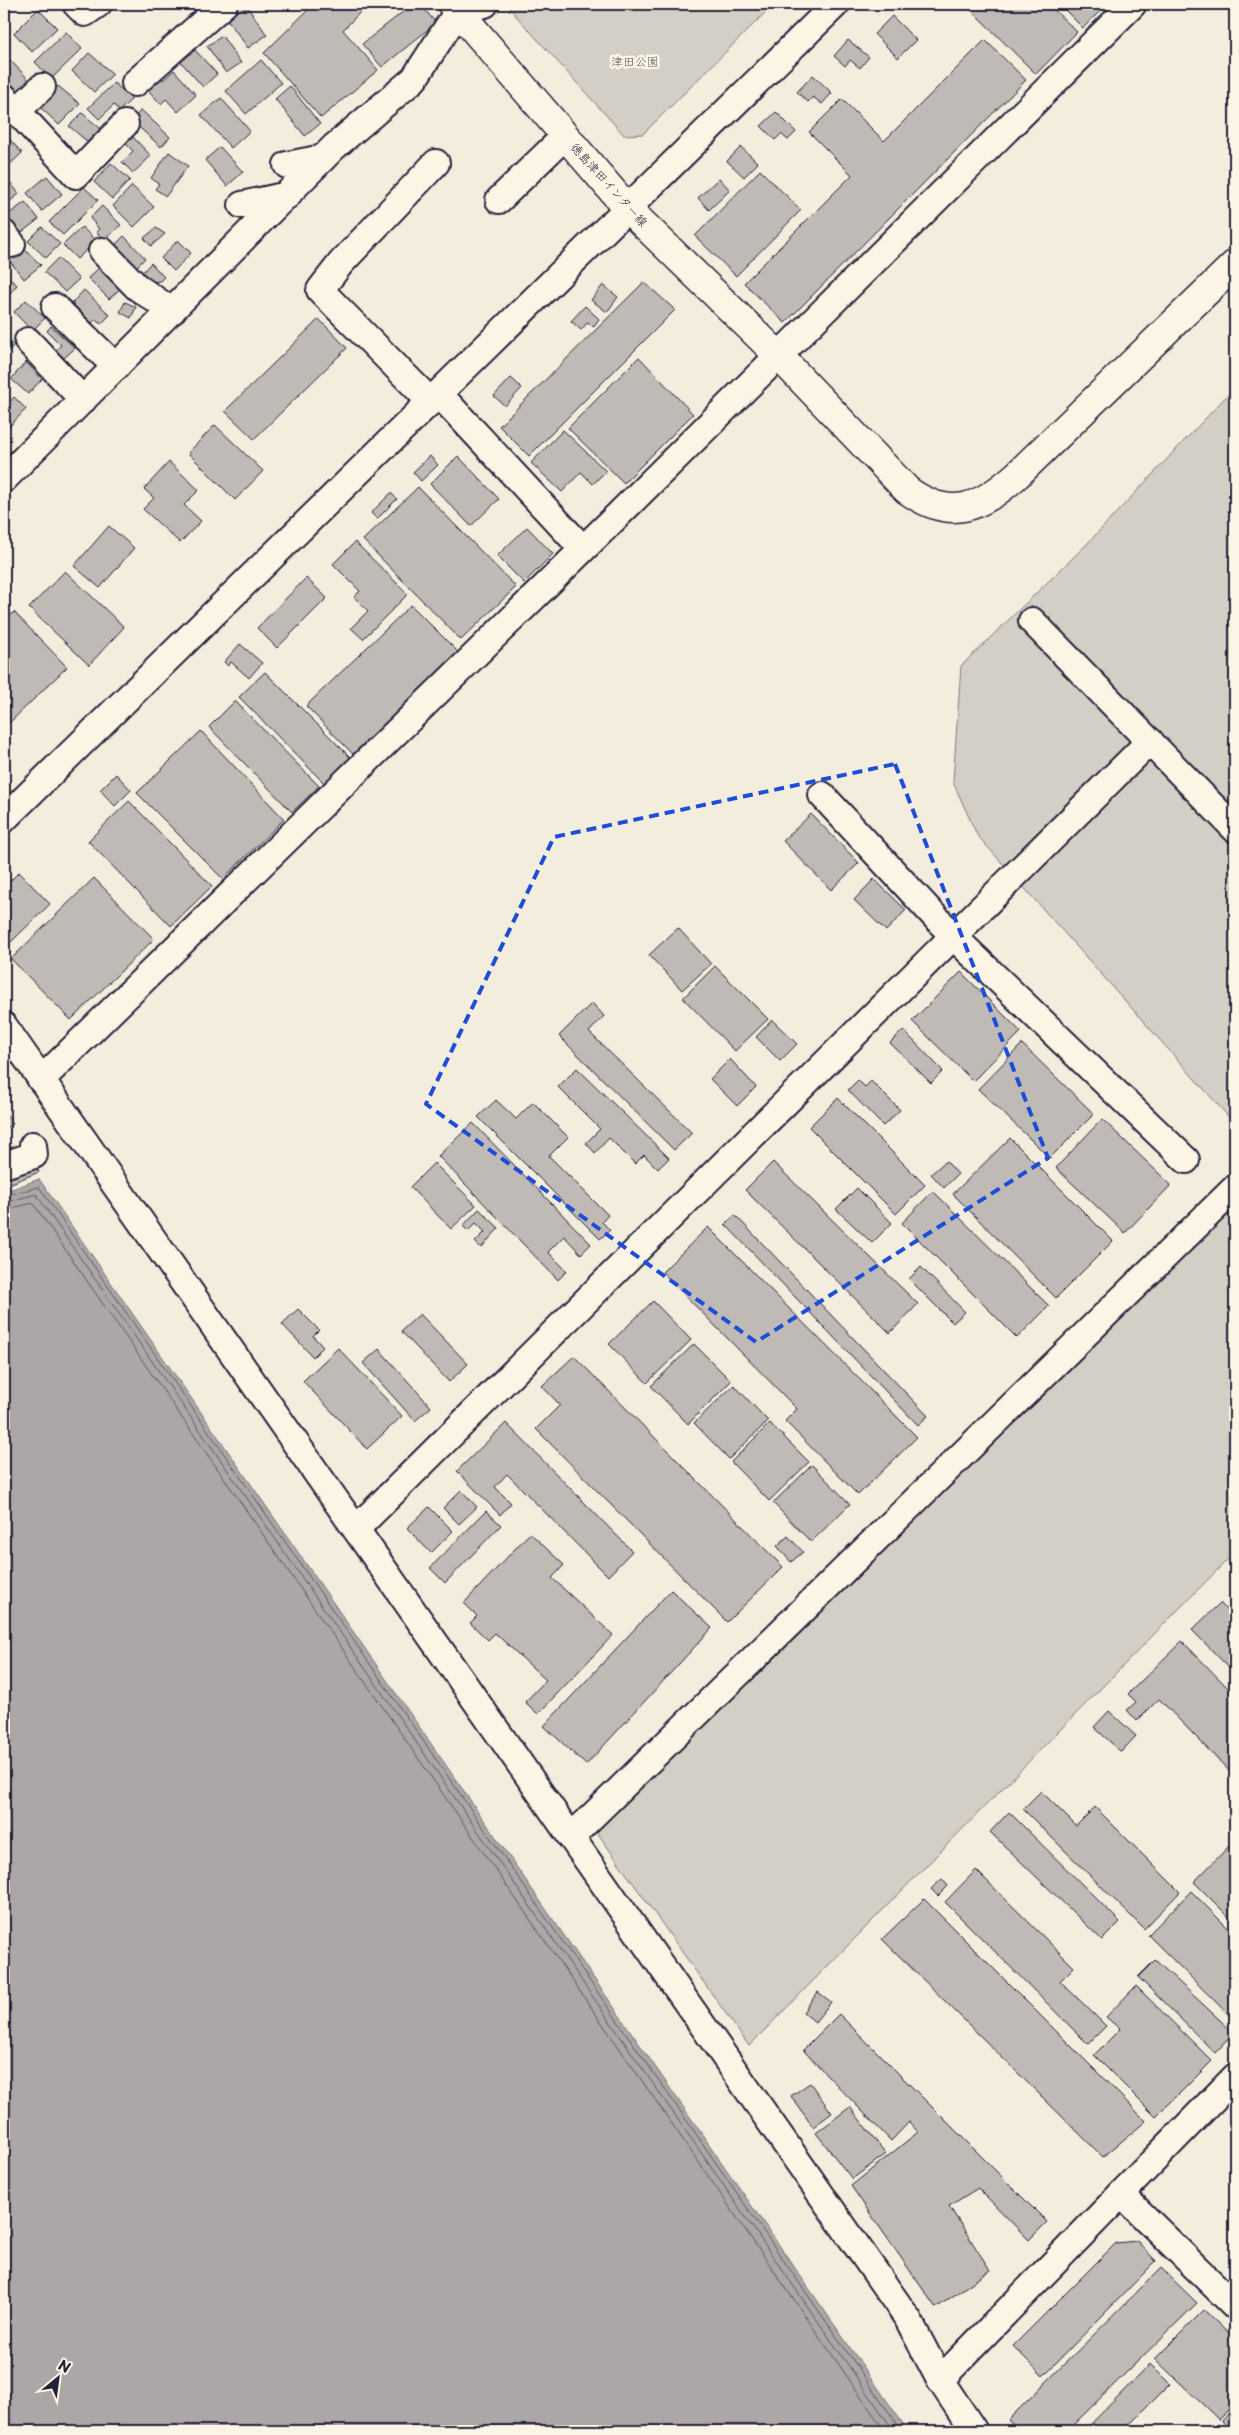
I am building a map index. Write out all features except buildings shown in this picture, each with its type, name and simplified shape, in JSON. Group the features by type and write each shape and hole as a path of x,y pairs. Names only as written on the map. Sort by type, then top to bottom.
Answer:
{"main road":[{"name":"徳島津田インター線","path":"455,8 628,210 778,355 907,490 925,503 948,510 972,505 996,494 1235,264"}],"street":[{"path":"76,4 85,13 98,4"},
{"path":"134,83 224,4"},
{"path":"9,465 83,400 323,158 414,79 455,8 486,4"},
{"path":"4,819 628,210 836,4"},
{"path":"41,1080 778,355 1125,6"},
{"path":"42,87 10,104 76,175 125,124"},
{"path":"499,200 565,136"},
{"path":"287,165 323,158"},
{"path":"436,163 341,263 320,290 435,398 582,548"},
{"path":"242,205 288,195"},
{"path":"102,251 137,287 172,310"},
{"path":"55,307 116,367"},
{"path":"28,341 83,400"},
{"path":"1032,620 1235,829"},
{"path":"356,1530 1150,741"},
{"path":"822,795 954,937 1186,1160"},
{"path":"4,1026 908,2319 940,2380 974,2431"},
{"path":"4,1165 34,1155 34,1145"},
{"path":"571,1837 1232,1197"},
{"path":"940,2380 1235,2077"},
{"path":"1121,2194 1235,2306"}],"highlighted area":[{"path":"895,764 1048,1158 756,1342 426,1104 554,837"}],"green space":[{"name":"津田公園","path":"515,4 774,4 643,134 624,135 509,8"},
{"path":"1235,387 1235,1124 977,835 953,782 961,666 1087,544"},
{"path":"1235,1178 1235,1552 749,2046 589,1821"}],"water":[{"path":"39,1179 908,2431 4,2431 4,1192"}]}
